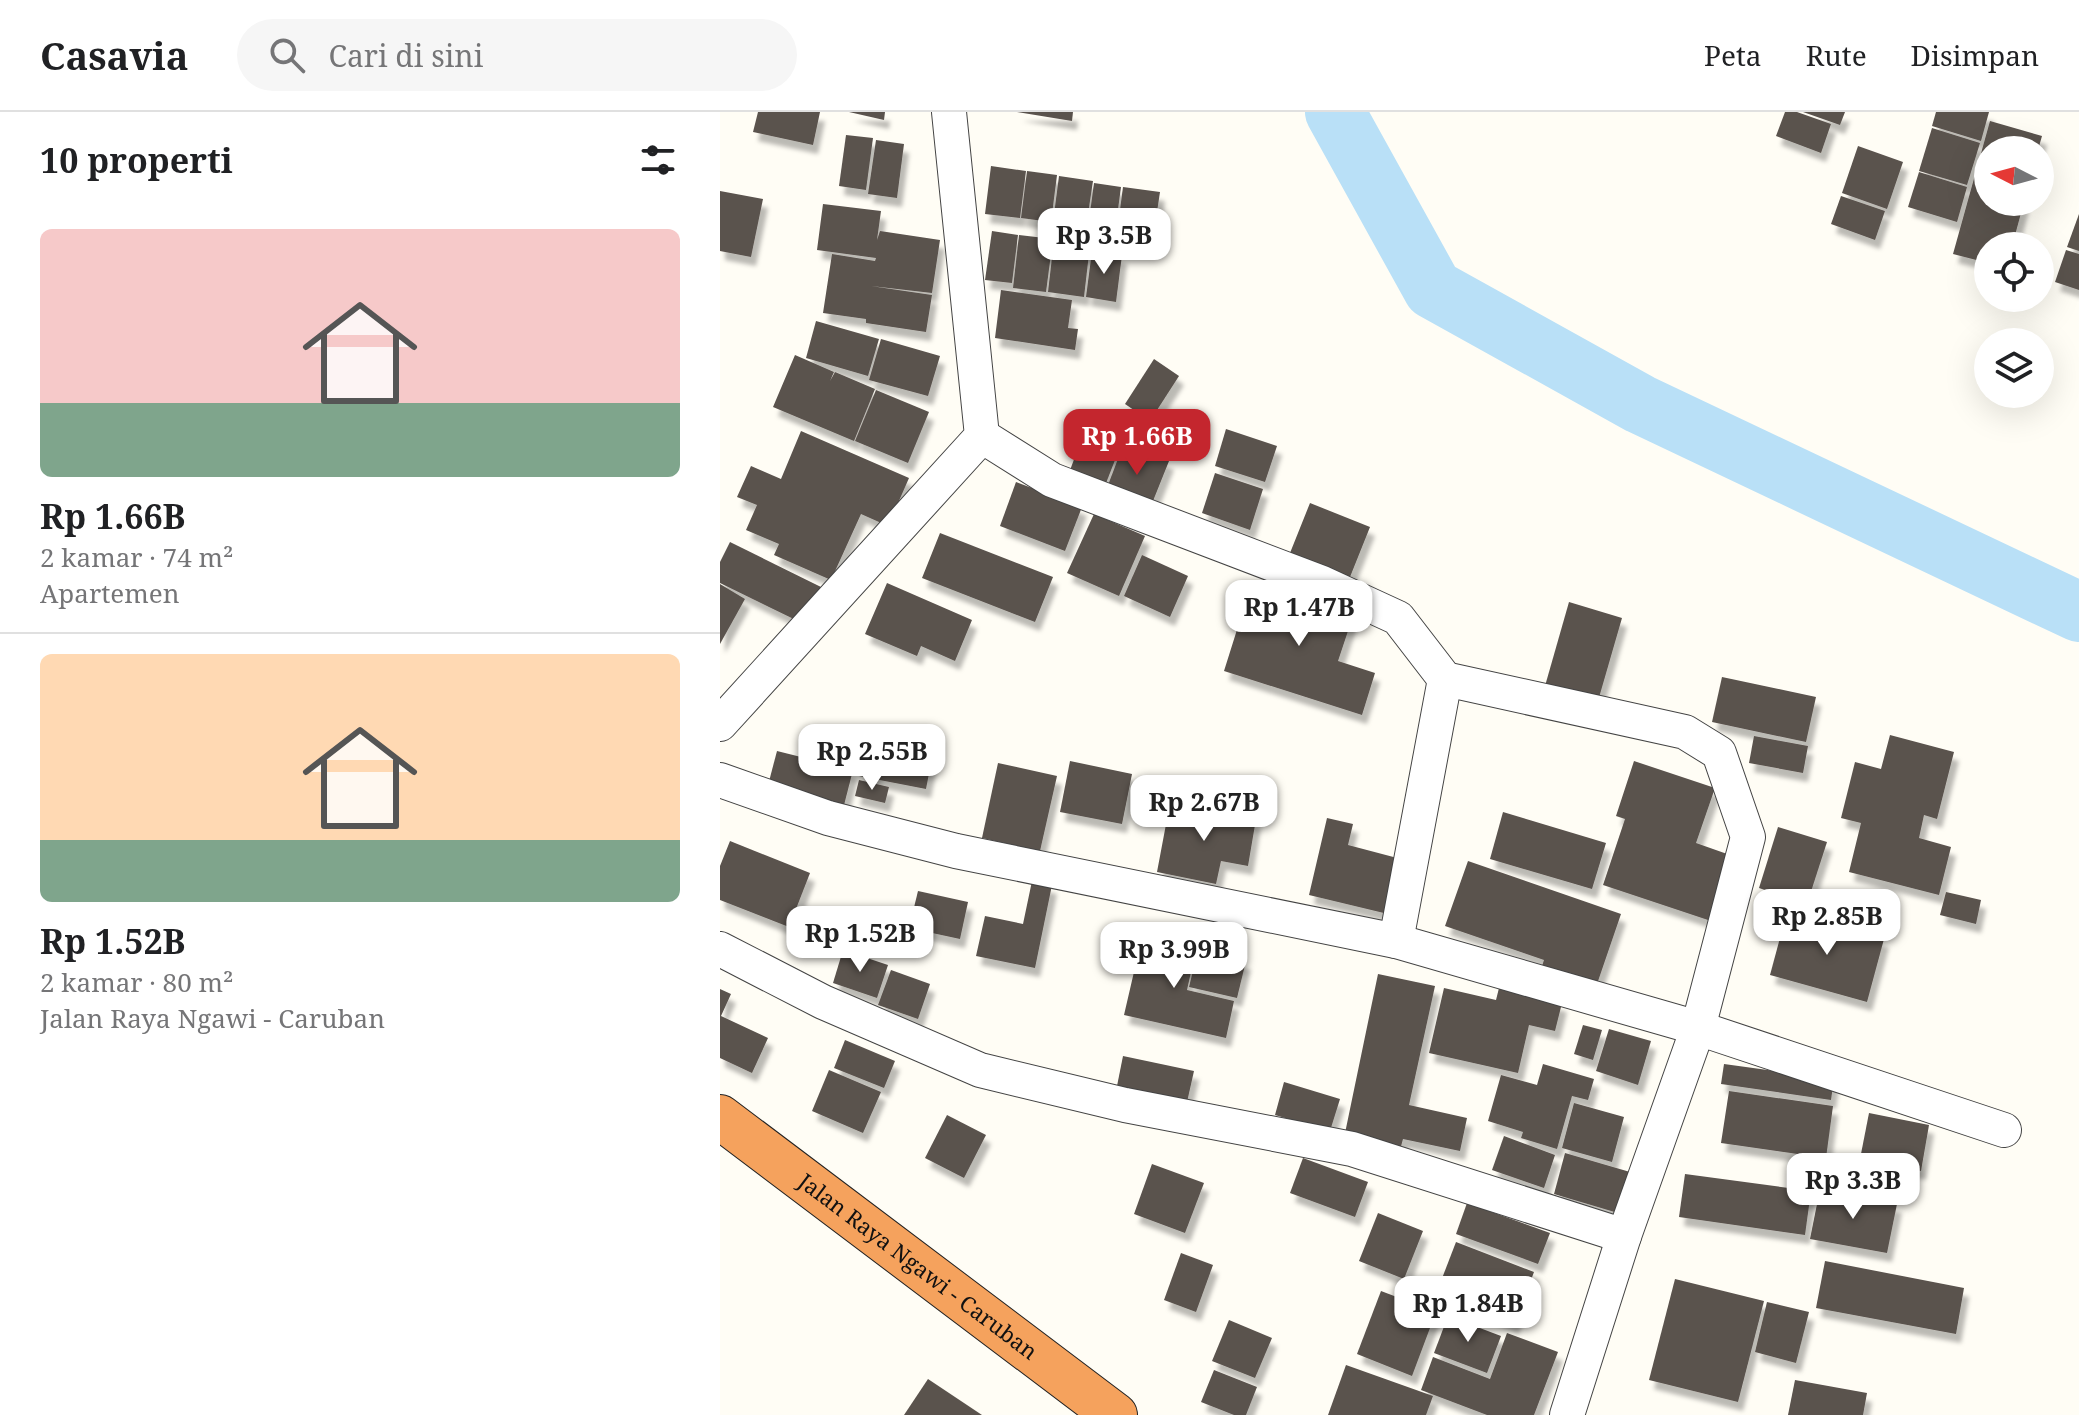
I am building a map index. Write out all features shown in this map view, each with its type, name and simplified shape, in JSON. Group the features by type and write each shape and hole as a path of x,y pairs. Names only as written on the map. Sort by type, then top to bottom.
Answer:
{"highway":[{"name":"Jalan Raya Ngawi - Caruban","path":"720,1117 1115,1415"}],"street":[{"path":"720,724 982,436 949,112"},
{"path":"982,436 1052,480 1322,583 1398,618 1445,679 1685,732 1719,753 1748,837 1698,1028 1624,1236 1567,1415"},
{"path":"1396,941 1445,679"},
{"path":"720,780 828,818 956,851 1396,941 1698,1028 2004,1130"},
{"path":"720,949 823,1002 980,1070 1125,1105 1352,1149 1624,1236"}],"building":[{"path":"758,112 820,112 813,145 753,132"},
{"path":"849,112 885,112 884,120"},
{"path":"1017,112 1073,112 1072,121"},
{"path":"1785,112 1797,112 1831,124 1821,153 1776,136"},
{"path":"1803,112 1845,112 1840,125"},
{"path":"1936,112 1989,112 1982,136 1974,136 1974,139 1932,126"},
{"path":"1990,121 2042,136 1986,136"},
{"path":"1932,128 1974,141 1974,162 1967,185 1919,171"},
{"path":"846,135 873,138 866,190 839,186"},
{"path":"876,140 904,144 897,198 868,194"},
{"path":"1858,146 1903,162 1887,209 1842,193"},
{"path":"991,166 1026,171 1020,218 985,214"},
{"path":"1027,171 1057,175 1051,222 1021,218"},
{"path":"1919,172 1967,187 1957,222 1908,207"},
{"path":"1059,176 1093,181 1085,234 1052,230"},
{"path":"1974,179 1974,216 2020,216 2016,232 1974,232 1974,259 1953,254"},
{"path":"1094,183 1121,187 1114,239 1087,235"},
{"path":"1123,187 1160,192 1152,245 1116,240"},
{"path":"720,191 763,199 751,257 720,251"},
{"path":"1841,196 1885,211 1875,240 1831,224"},
{"path":"823,204 881,211 877,240 880,231 940,240 932,293 871,286 932,295 926,332 823,313 832,254 875,261 876,258 817,250"},
{"path":"2079,214 2079,251 2067,247"},
{"path":"992,231 1018,235 1012,283 985,280"},
{"path":"1019,235 1053,239 1046,292 1013,288"},
{"path":"1054,240 1090,245 1084,297 1048,292"},
{"path":"2066,250 2079,254 2079,290 2055,282"},
{"path":"1092,251 1122,255 1116,302 1086,297"},
{"path":"1001,290 1072,300 1068,328 1078,329 1075,350 995,338"},
{"path":"816,321 879,339 868,376 806,358"},
{"path":"881,339 940,356 928,396 869,380"},
{"path":"795,355 834,372 830,381 835,372 875,389 854,441 773,407"},
{"path":"1154,359 1179,376 1150,421 1125,404"},
{"path":"876,390 929,412 908,463 855,441"},
{"path":"1086,428 1122,442 1103,491 1067,478"},
{"path":"1226,429 1277,446 1265,482 1215,466"},
{"path":"801,431 909,478 888,526 861,514 831,580 774,555 779,544 746,530 757,505 737,497 751,466 781,479"},
{"path":"1124,443 1169,461 1149,511 1105,493"},
{"path":"1215,473 1263,489 1250,530 1202,513"},
{"path":"1016,482 1082,507 1065,551 1000,526"},
{"path":"1310,503 1370,527 1346,587 1286,563"},
{"path":"1094,514 1145,536 1119,596 1067,573"},
{"path":"940,533 1053,577 1035,622 922,578"},
{"path":"730,542 821,587 804,624 720,583 720,562"},
{"path":"1142,555 1188,576 1170,617 1124,596"},
{"path":"1252,582 1303,598 1306,591 1356,607 1338,661 1375,673 1362,715 1224,671"},
{"path":"887,583 972,620 955,661 921,646 917,656 865,634"},
{"path":"720,584 745,599 720,644"},
{"path":"1569,602 1622,618 1596,708 1543,693"},
{"path":"1722,677 1816,697 1806,742 1712,722"},
{"path":"867,734 934,748 926,789 859,776"},
{"path":"1890,735 1954,752 1937,819 1924,815 1919,838 1951,847 1939,895 1849,872 1861,823 1841,818 1855,762 1881,769"},
{"path":"1754,736 1808,746 1803,773 1749,763"},
{"path":"777,751 853,770 843,809 767,789"},
{"path":"1070,761 1132,774 1122,824 1060,812"},
{"path":"1634,761 1715,788 1696,843 1730,855 1708,920 1603,885 1625,819 1616,816"},
{"path":"998,763 1057,776 1040,851 982,838"},
{"path":"859,780 889,787 885,803 855,796"},
{"path":"1170,803 1256,819 1248,866 1221,861 1216,884 1157,872"},
{"path":"1503,812 1606,843 1592,889 1490,859"},
{"path":"1327,818 1353,824 1348,845 1401,859 1388,914 1309,895"},
{"path":"1778,827 1827,842 1807,904 1759,888"},
{"path":"730,841 810,873 789,927 720,900 720,866"},
{"path":"1468,861 1621,914 1596,987 1541,969 1544,960 1445,926"},
{"path":"1032,881 1052,885 1035,968 976,956 985,916 1023,924"},
{"path":"918,891 968,902 960,939 909,928"},
{"path":"1946,892 1981,900 1976,924 1940,915"},
{"path":"1787,912 1884,939 1867,1002 1770,975"},
{"path":"1143,933 1197,945 1187,990 1234,1001 1226,1038 1124,1015"},
{"path":"843,950 888,965 877,998 833,983"},
{"path":"1198,950 1246,961 1237,998 1189,987"},
{"path":"891,970 930,984 918,1019 878,1005"},
{"path":"1378,974 1435,986 1409,1105 1467,1118 1460,1151 1403,1139 1400,1150 1344,1138"},
{"path":"1444,988 1496,1000 1499,988 1562,1003 1555,1031 1529,1025 1518,1073 1429,1053"},
{"path":"720,989 731,994 721,1016 768,1038 752,1073 720,1058"},
{"path":"1583,1025 1602,1030 1593,1060 1574,1054"},
{"path":"1609,1029 1651,1041 1638,1085 1596,1071"},
{"path":"845,1040 895,1061 884,1088 834,1068"},
{"path":"1123,1056 1194,1071 1185,1111 1115,1096"},
{"path":"1543,1064 1594,1079 1588,1100 1572,1096 1557,1149 1521,1138 1523,1132 1488,1121 1501,1075 1537,1085"},
{"path":"1724,1064 1834,1079 1831,1100 1721,1084"},
{"path":"829,1070 881,1092 863,1133 812,1111"},
{"path":"1284,1082 1340,1099 1330,1131 1275,1115"},
{"path":"1729,1091 1833,1106 1826,1158 1721,1143"},
{"path":"1574,1103 1624,1117 1612,1162 1562,1148"},
{"path":"1869,1113 1929,1125 1921,1171 1860,1159"},
{"path":"947,1115 986,1135 964,1178 925,1158"},
{"path":"1504,1136 1555,1155 1544,1188 1492,1170"},
{"path":"1565,1153 1630,1172 1618,1213 1554,1194"},
{"path":"1303,1158 1368,1182 1355,1217 1290,1193"},
{"path":"1152,1164 1204,1183 1185,1233 1134,1214"},
{"path":"1685,1174 1811,1191 1805,1235 1679,1217"},
{"path":"1820,1189 1897,1204 1887,1253 1810,1239"},
{"path":"1467,1203 1550,1233 1538,1264 1456,1234"},
{"path":"1378,1213 1423,1231 1404,1279 1359,1261"},
{"path":"1456,1242 1534,1272 1514,1325 1436,1294"},
{"path":"1181,1253 1213,1265 1196,1312 1164,1300"},
{"path":"1825,1261 1964,1288 1956,1334 1816,1308"},
{"path":"1675,1279 1764,1301 1738,1402 1649,1380"},
{"path":"1381,1291 1436,1312 1412,1376 1357,1354"},
{"path":"1767,1302 1809,1312 1796,1363 1755,1352"},
{"path":"1448,1316 1501,1336 1487,1373 1434,1353"},
{"path":"1229,1320 1272,1338 1255,1378 1212,1361"},
{"path":"1507,1333 1558,1352 1534,1415 1487,1415 1421,1390 1433,1357 1490,1379"},
{"path":"1346,1365 1433,1396 1426,1415 1328,1415"},
{"path":"1214,1370 1257,1387 1246,1415 1234,1415 1201,1402"},
{"path":"928,1379 982,1415 904,1415"},
{"path":"1795,1380 1867,1393 1863,1415 1788,1415"}],"waterway":[{"path":"1335,112 1433,289 1640,404 2079,612"}]}
